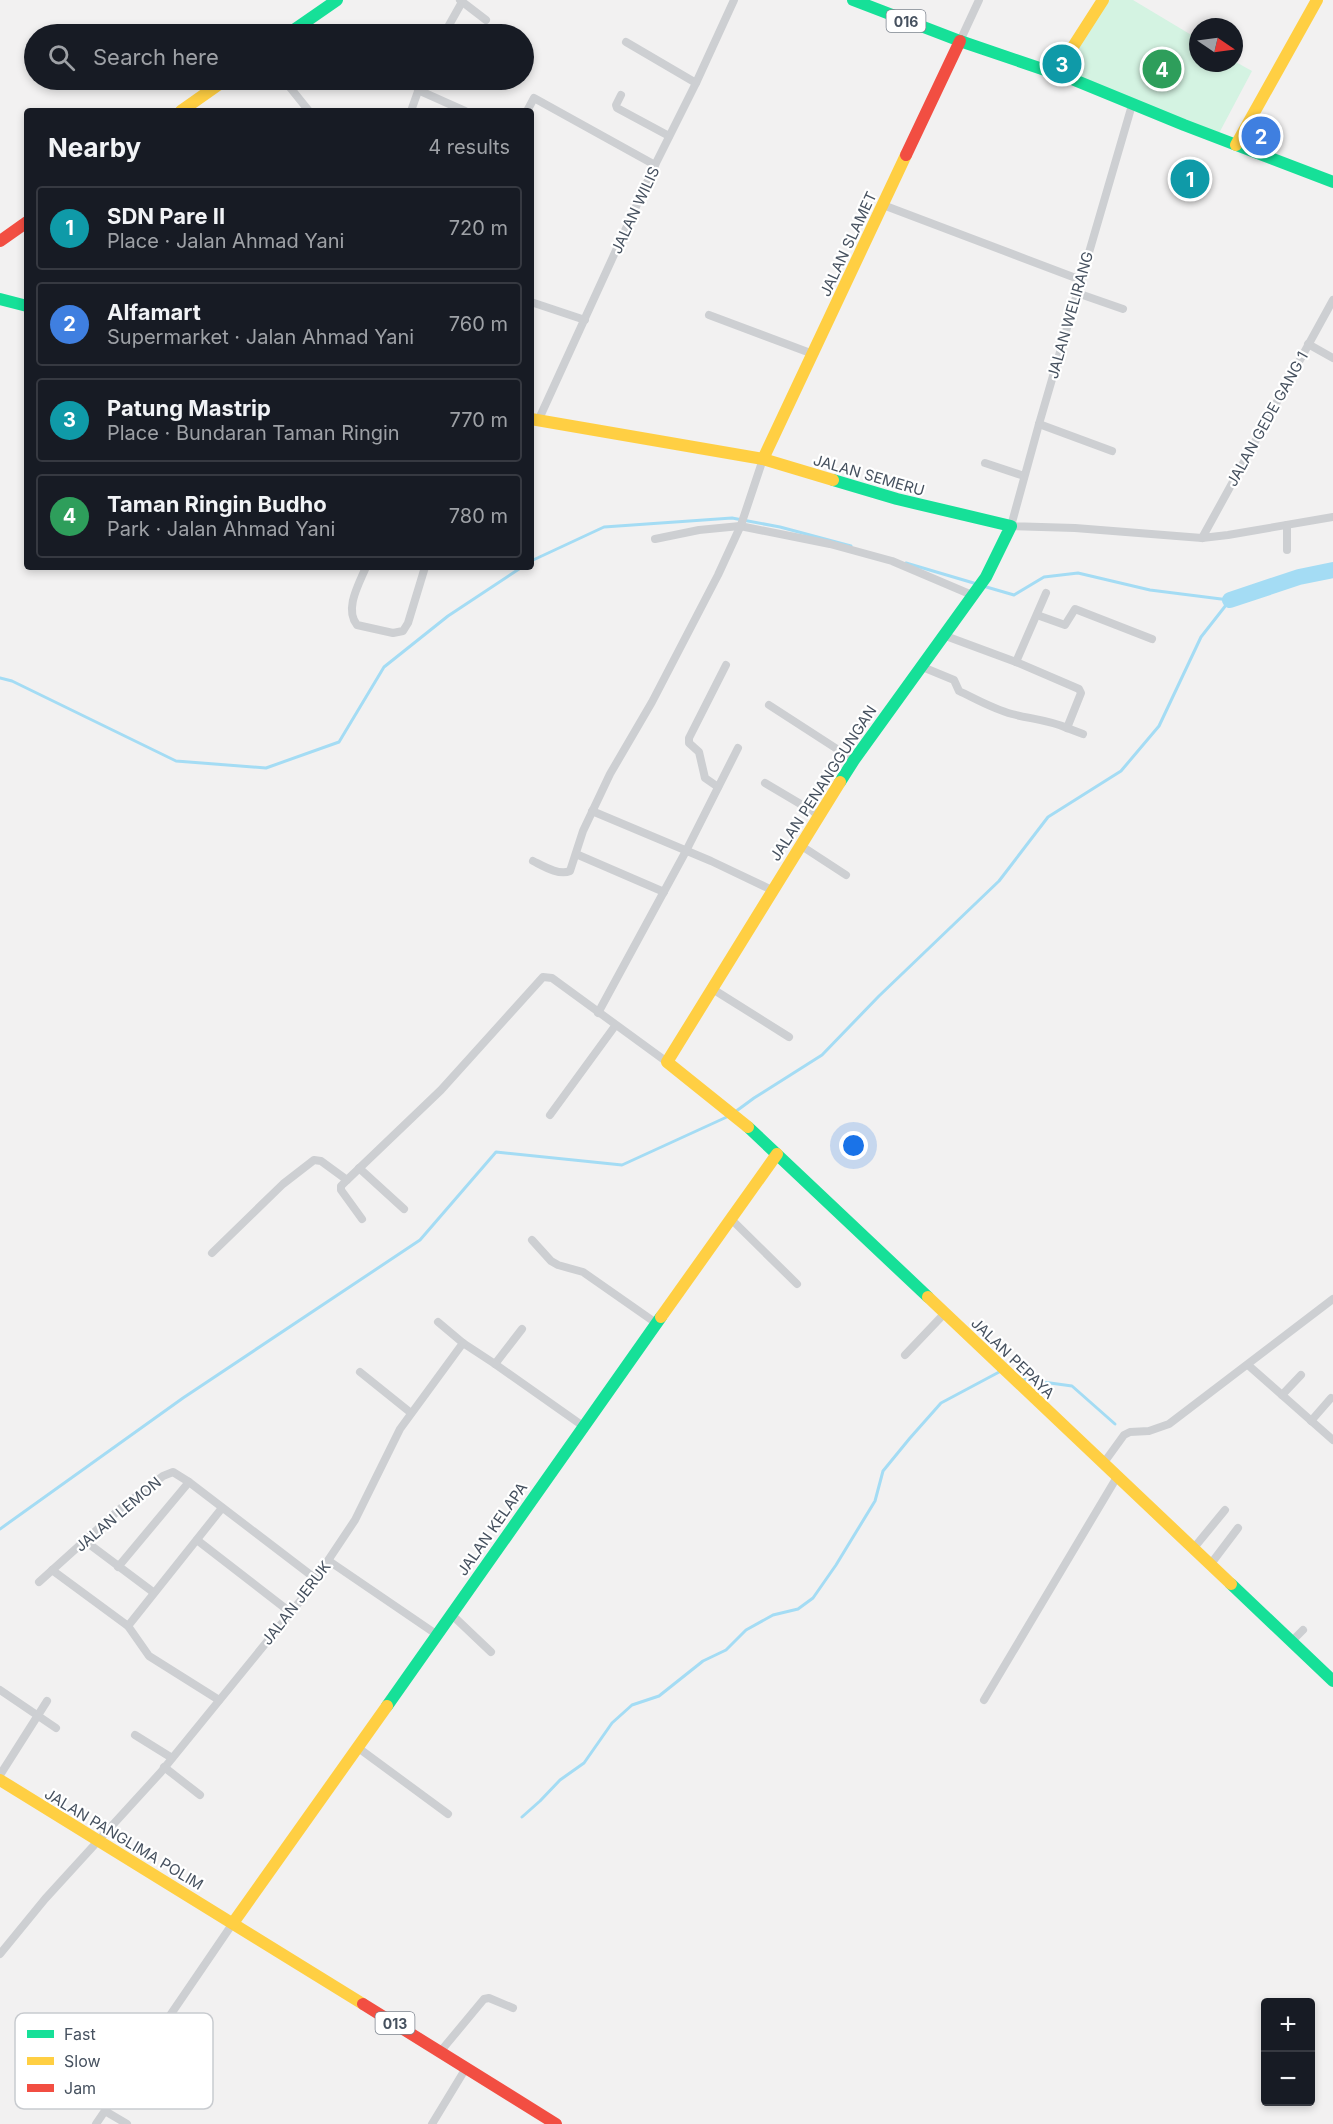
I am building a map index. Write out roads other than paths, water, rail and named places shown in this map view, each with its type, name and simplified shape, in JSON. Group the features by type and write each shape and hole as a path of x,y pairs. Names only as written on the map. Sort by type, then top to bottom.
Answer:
{"street":[{"path":"302,24 336,0"},
{"name":"JALAN WILIS","path":"535,420 585,320 655,165 734,0"},
{"name":"016","path":"853,0 960,41 1051,72 1058,77 1067,77"},
{"path":"960,41 979,0"},
{"path":"1069,53 1103,0"},
{"path":"1236,145 1317,0"},
{"path":"451,24 461,1 486,20"},
{"name":"JALAN SLAMET","path":"764,459 960,41"},
{"path":"626,42 696,83"},
{"path":"1051,72 1049,64 1051,56 1060,51 1069,53 1075,59 1076,67 1067,77"},
{"path":"1067,77 1132,105 1333,182"},
{"path":"185,108 211,90"},
{"path":"292,90 307,108"},
{"path":"412,108 418,90 458,108"},
{"path":"621,95 616,105 617,108 669,136"},
{"path":"529,108 534,98 655,165"},
{"name":"JALAN WELIRANG","path":"1011,526 1132,105"},
{"path":"883,205 1081,280"},
{"path":"0,241 24,224"},
{"path":"1077,293 1123,309"},
{"path":"0,299 24,305"},
{"name":"JALAN GEDE GANG 1","path":"1202,538 1333,300"},
{"path":"534,303 585,320"},
{"path":"709,315 813,354"},
{"path":"1308,344 1333,358"},
{"name":"JALAN SEMERU","path":"535,420 764,459 897,500 1011,526 1075,528 1202,538 1333,517"},
{"path":"1039,424 1112,451"},
{"path":"532,861 566,873 570,871 592,811 705,601 741,526 764,459"},
{"path":"985,463 1024,476"},
{"path":"1287,525 1287,550"},
{"path":"656,539 699,530 741,526 830,544 892,561 974,593"},
{"name":"JALAN PENANGGUNGAN","path":"667,1062 854,760 986,577 1011,526"},
{"path":"365,570 352,606 352,617 357,625 393,633 403,631 408,623 424,570"},
{"path":"1016,662 1046,592"},
{"path":"1036,615 1065,625 1075,609 1152,639"},
{"path":"943,635 1016,662 1079,689 1081,693 1067,728"},
{"path":"718,787 705,778 699,752 690,743 689,738 726,665"},
{"path":"920,666 954,680 959,691 994,707 1013,714 1055,722 1083,734"},
{"path":"769,705 854,760"},
{"path":"598,1013 687,851 738,748"},
{"path":"765,783 819,815"},
{"path":"592,811 772,890"},
{"path":"800,845 846,875"},
{"path":"576,854 664,892"},
{"path":"362,1219 341,1190 341,1186 441,1090 543,977 552,978 667,1062"},
{"path":"711,988 789,1037"},
{"path":"550,1115 615,1026"},
{"name":"JALAN PEPAYA","path":"667,1062 744,1123 1333,1682"},
{"name":"JALAN KELAPA","path":"233,1923 777,1154"},
{"path":"212,1253 283,1184 314,1160 321,1161 347,1180"},
{"path":"360,1168 404,1209"},
{"path":"731,1219 797,1284"},
{"path":"532,1240 551,1261 583,1272 656,1323"},
{"path":"1103,1464 1124,1435 1149,1431 1168,1424 1333,1299"},
{"path":"905,1354 944,1314"},
{"path":"438,1322 463,1343 583,1426"},
{"path":"495,1364 522,1329"},
{"name":"JALAN JERUK","path":"2,1947 172,1758 316,1579 355,1520 395,1438 463,1343"},
{"path":"1248,1365 1333,1440"},
{"path":"360,1372 411,1413"},
{"path":"1282,1395 1301,1375"},
{"path":"1311,1421 1330,1398"},
{"name":"JALAN LEMON","path":"39,1582 121,1508 168,1473 177,1473 316,1579"},
{"path":"984,1700 1117,1477"},
{"path":"118,1567 189,1482"},
{"path":"128,1626 222,1508"},
{"path":"1193,1549 1225,1510"},
{"path":"1210,1565 1238,1528"},
{"path":"197,1540 290,1612"},
{"path":"85,1541 153,1592"},
{"path":"329,1561 436,1634"},
{"path":"52,1570 128,1626 149,1656 219,1700"},
{"path":"451,1614 491,1652"},
{"path":"1291,1642 1303,1630"},
{"path":"0,1690 56,1728"},
{"path":"0,1775 47,1701"},
{"path":"135,1735 172,1758"},
{"path":"357,1747 448,1814"},
{"path":"164,1767 200,1795"},
{"name":"JALAN PANGLIMA POLIM","path":"0,1780 233,1923"},
{"path":"172,2013 233,1923"},
{"name":"013","path":"233,1923 556,2124"},
{"path":"440,2052 484,1999 489,1998 513,2008"},
{"path":"432,2124 466,2068"},
{"path":"96,2124 107,2109"},
{"path":"114,2109 127,2124"}],"waterway":[{"path":"534,560 604,527 732,518 780,527 851,546"},
{"path":"906,563 977,584"},
{"path":"0,678 12,681 176,761 266,768 339,742 384,667 448,616 517,570"},
{"path":"1230,600 1299,577 1333,570"},
{"path":"983,586 1014,595 1044,577 1078,573 1150,590 1229,600"},
{"path":"735,1112 822,1055 879,996 999,881 1048,817 1121,771 1159,726 1201,637 1230,600"},
{"path":"0,1529 183,1398 420,1240 496,1152 622,1165 729,1116"},
{"path":"522,1817 560,1780 584,1763 612,1723 632,1705 659,1696 703,1661 726,1650 746,1630 773,1615 798,1609 813,1598 875,1501 883,1471 910,1438 941,1403 1001,1371"},
{"path":"1021,1379 1072,1386 1115,1424"}],"place":[{"name":"Patung Mastrip","path":"1062,64"},
{"name":"Taman Ringin Budho","path":"1162,69"},
{"name":"Alfamart","path":"1261,136"},
{"name":"SDN Pare II","path":"1190,179"}]}
